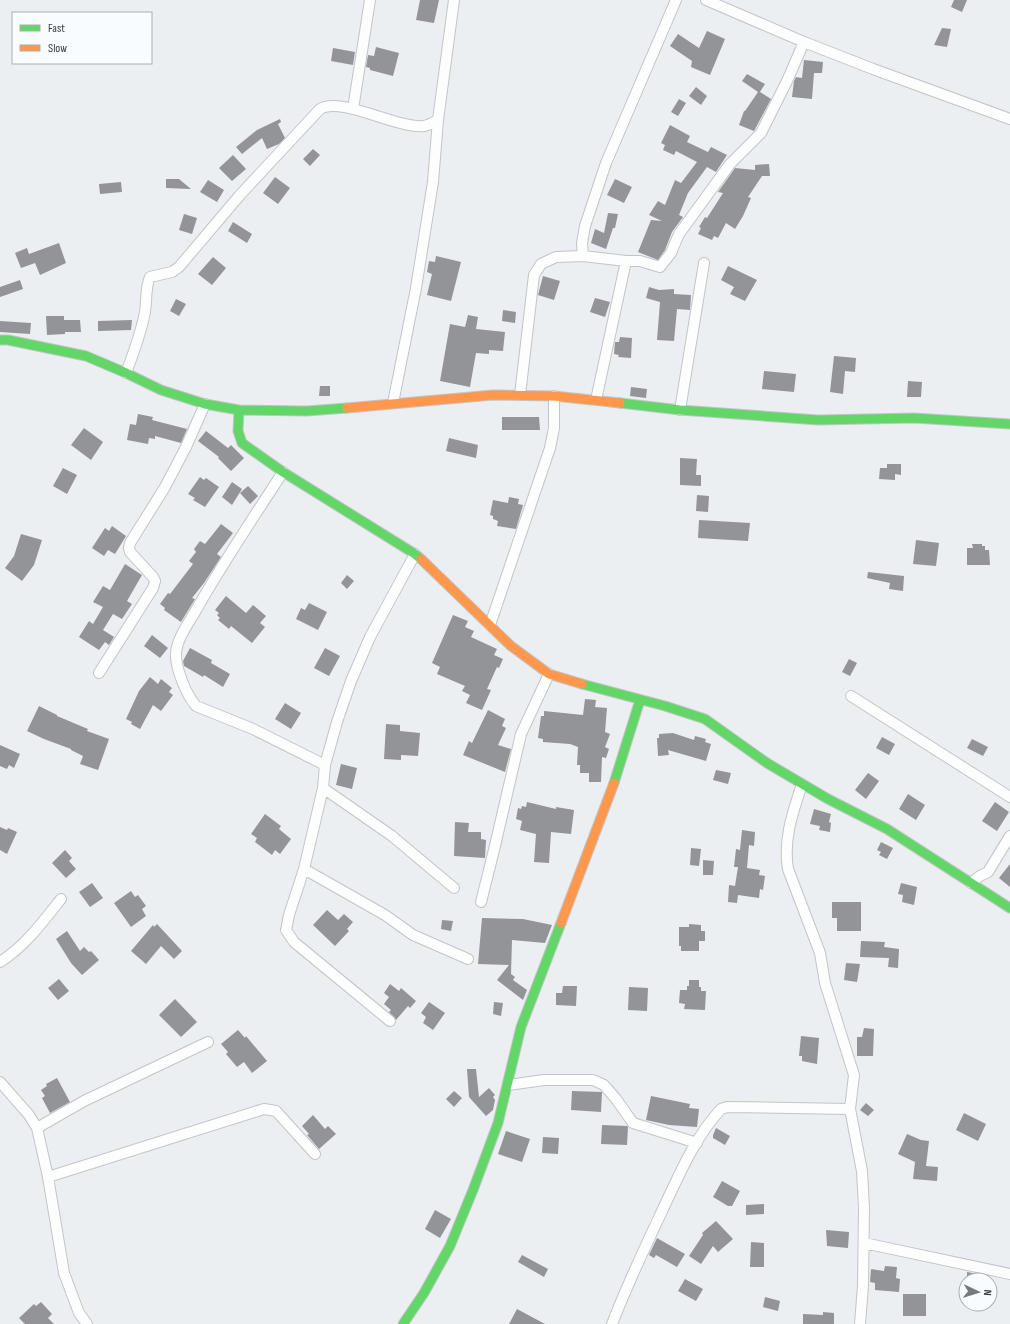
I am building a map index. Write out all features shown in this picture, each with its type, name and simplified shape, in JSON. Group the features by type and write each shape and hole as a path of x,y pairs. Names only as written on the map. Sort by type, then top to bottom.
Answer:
{"street":[{"path":"353,109 370,0"},
{"path":"393,403 416,288 433,182 438,120 454,0"},
{"path":"583,256 582,243 585,226 606,163 676,0"},
{"path":"706,0 872,69 1010,119"},
{"path":"520,395 534,275 541,264 556,257 583,256 626,261 640,261 660,267 671,253 679,234 730,164 761,133 787,81 804,42"},
{"path":"126,373 139,338 145,310 147,284 150,278 172,272 179,266 240,195 320,109 325,106 330,106 353,109 399,123 417,126 427,125 438,120"},
{"path":"596,400 626,261"},
{"path":"680,410 704,263"},
{"path":"0,340 8,340 86,356 161,390 205,404 239,410 307,410 493,395 520,395 554,396 680,410 818,420 914,418 1010,424"},
{"path":"490,625 550,448 554,428 554,396"},
{"path":"99,673 153,588 155,581 153,577 130,552 130,543 165,487 186,447 205,404"},
{"path":"239,410 237,431 238,438 242,443 283,472 415,554 511,646 549,674 705,719 767,763 802,784 888,829 963,879 1010,908"},
{"path":"283,472 208,588 180,640 176,653 178,668 191,700 196,706 253,729 325,765"},
{"path":"390,1021 294,942 286,930 289,915 304,869 323,788 325,765 350,681 370,637 415,554"},
{"path":"481,902 521,734 549,674"},
{"path":"851,696 1010,798"},
{"path":"404,1324 424,1293 450,1246 473,1190 498,1123 521,1027 609,799 640,700"},
{"path":"802,784 789,828 786,857 788,869 820,953 825,983 854,1075 850,1109 862,1171 864,1208 863,1286 860,1324"},
{"path":"323,788 392,836 454,888"},
{"path":"971,883 988,872 1010,836"},
{"path":"304,869 385,915 413,935 468,959"},
{"path":"0,962 12,954 30,937 61,900"},
{"path":"37,1128 84,1101 208,1042"},
{"path":"508,1085 544,1080 593,1080 604,1085 633,1122 697,1143"},
{"path":"0,1082 29,1115 37,1128 48,1177 64,1273 79,1313 88,1324"},
{"path":"612,1324 646,1244 673,1187 697,1143 721,1109 727,1107 850,1109"},
{"path":"48,1177 264,1109 276,1111 315,1154"},
{"path":"864,1243 1010,1274"}],"building":[{"path":"420,0 439,0 434,23 416,20"},
{"path":"954,0 967,0 962,12 951,7"},
{"path":"942,28 951,29 947,47 934,45"},
{"path":"707,31 725,39 710,75 691,67 692,61 670,46 678,34 699,48"},
{"path":"376,47 399,53 393,76 370,70 370,68 366,67 368,55 374,56"},
{"path":"333,48 355,52 353,65 331,61"},
{"path":"804,60 823,62 822,73 814,73 812,99 792,97 796,77 802,78"},
{"path":"747,74 765,84 760,92 771,99 754,131 739,125 744,111 758,92 742,81"},
{"path":"696,87 707,96 701,105 689,96"},
{"path":"679,99 686,103 678,116 671,112"},
{"path":"280,119 281,122 278,124 285,138 279,144 267,149 262,138 242,154 236,147 257,130"},
{"path":"670,125 690,136 687,142 708,152 711,147 727,155 716,172 707,167 688,193 679,215 683,217 672,232 665,250 658,260 638,252 651,220 662,221 649,215 658,201 665,205 675,180 681,183 697,162 676,151 674,155 663,150 665,145 661,143"},
{"path":"313,149 320,155 310,166 303,159"},
{"path":"233,155 246,169 232,181 219,168"},
{"path":"769,164 770,176 762,176 748,197 751,198 735,229 726,223 718,238 714,236 712,240 698,234 701,228 699,227 705,217 707,218 723,193 718,192 735,168 755,170 755,165"},
{"path":"275,177 290,188 278,204 263,193"},
{"path":"166,179 179,179 191,189 166,188"},
{"path":"615,179 632,187 624,203 607,195"},
{"path":"208,180 224,190 217,202 200,192"},
{"path":"121,182 122,192 100,194 99,184"},
{"path":"608,213 618,214 615,228 613,228 606,249 591,243 595,229 604,233"},
{"path":"184,214 197,218 192,234 179,230"},
{"path":"233,222 252,234 247,243 228,231"},
{"path":"59,243 66,263 40,275 35,263 21,268 15,253 27,248 29,254"},
{"path":"436,256 461,262 451,301 427,295 432,274 427,272 429,261 435,262"},
{"path":"213,257 226,268 212,285 198,274"},
{"path":"728,266 757,280 745,301 730,294 734,287 721,280"},
{"path":"543,276 560,281 554,300 538,295"},
{"path":"20,280 23,289 0,297 0,287"},
{"path":"649,287 659,290 674,289 674,294 691,295 690,310 677,309 674,341 657,340 660,302 646,298"},
{"path":"595,298 610,302 605,317 590,312"},
{"path":"176,299 186,304 179,316 170,311"},
{"path":"503,310 516,312 515,323 502,321"},
{"path":"468,315 478,317 476,329 505,332 503,351 489,350 489,354 476,353 470,387 440,381 450,324 465,327"},
{"path":"46,316 64,316 64,320 80,320 81,332 65,332 65,334 47,335"},
{"path":"132,320 131,330 98,331 98,321"},
{"path":"0,321 31,323 30,334 0,332"},
{"path":"620,337 632,338 631,358 618,357 619,355 614,354 615,342 619,342"},
{"path":"834,356 856,358 855,372 845,371 843,394 830,392"},
{"path":"764,371 796,374 794,392 762,389"},
{"path":"908,381 922,382 921,397 907,397"},
{"path":"320,386 330,386 330,396 319,396"},
{"path":"631,387 647,389 646,398 630,396"},
{"path":"138,414 153,417 152,420 187,429 181,443 155,436 155,439 149,438 148,444 127,440 130,424 136,425"},
{"path":"502,417 539,417 540,430 502,430"},
{"path":"84,428 103,442 91,460 71,445"},
{"path":"206,431 228,448 231,445 244,458 231,471 218,458 219,457 198,441"},
{"path":"449,438 478,445 476,458 446,451"},
{"path":"680,458 697,459 696,475 701,475 701,486 680,485"},
{"path":"887,464 901,464 901,475 895,474 895,480 879,479 880,468 887,468"},
{"path":"63,468 77,475 67,494 53,486"},
{"path":"200,477 204,480 206,478 219,487 205,507 193,500 195,498 188,494"},
{"path":"232,482 242,489 232,505 222,497"},
{"path":"248,486 258,496 250,504 240,493"},
{"path":"697,495 709,496 708,512 696,511"},
{"path":"509,497 519,499 518,504 523,505 516,529 497,526 498,521 493,519 493,516 490,515 493,500 508,503"},
{"path":"699,520 750,523 748,541 698,538"},
{"path":"221,524 233,533 217,554 221,557 192,598 195,599 181,622 164,610 165,608 160,604 168,593 170,594 193,564 189,561 196,552 194,549 200,541 205,544"},
{"path":"112,526 126,536 115,554 108,550 104,556 92,548 105,528 109,531"},
{"path":"21,534 42,540 34,565 22,581 5,568 14,556"},
{"path":"916,540 939,543 936,566 913,564"},
{"path":"972,544 982,544 982,546 985,546 985,550 989,550 990,565 967,565 967,548 973,548"},
{"path":"125,564 142,575 127,601 132,604 122,619 113,614 103,630 114,637 109,645 105,642 99,650 79,637 89,621 93,624 103,607 93,602 103,586 110,590"},
{"path":"868,572 904,576 903,591 889,589 890,583 867,578"},
{"path":"347,575 354,581 347,589 341,583"},
{"path":"226,596 246,613 253,605 266,616 260,623 265,627 252,643 231,626 229,629 218,620 220,618 217,615 219,613 215,610"},
{"path":"309,603 327,612 318,630 296,619 301,608 305,610"},
{"path":"453,615 468,621 465,627 474,631 471,637 497,649 494,655 503,659 499,668 497,667 487,689 491,690 482,710 466,703 470,695 462,691 465,686 437,674 440,667 432,663"},
{"path":"152,635 168,648 160,658 144,646"},
{"path":"190,648 212,660 211,663 230,674 223,687 204,675 203,677 184,666 183,661"},
{"path":"325,648 340,656 329,676 314,668"},
{"path":"849,659 857,663 850,676 842,672"},
{"path":"150,677 158,684 161,679 172,688 169,692 173,695 161,711 153,705 140,729 126,719 139,691"},
{"path":"585,699 596,700 595,707 607,708 605,732 610,734 605,747 609,749 606,758 602,757 601,782 589,782 589,773 580,773 580,765 577,765 578,747 570,744 543,742 543,739 538,738 541,716 544,716 544,711 583,715"},
{"path":"285,703 301,713 291,729 275,719"},
{"path":"39,706 57,716 88,729 87,731 109,739 98,770 80,764 83,756 71,749 27,731"},
{"path":"488,710 505,719 502,726 506,728 498,745 511,749 505,772 463,755 469,741 472,743"},
{"path":"386,724 400,725 400,731 420,733 418,756 401,755 401,760 384,759"},
{"path":"673,733 694,740 695,736 706,739 705,742 711,744 706,761 668,750 669,755 658,756 657,738 659,738 659,734"},
{"path":"882,737 895,744 889,755 876,748"},
{"path":"972,739 988,747 983,756 967,748"},
{"path":"0,745 20,754 14,768 9,765 7,769 0,766"},
{"path":"341,764 357,768 352,789 336,785"},
{"path":"716,770 731,773 728,784 713,780"},
{"path":"868,773 879,781 866,799 855,790"},
{"path":"908,794 925,805 916,820 899,809"},
{"path":"527,802 556,809 556,807 574,810 571,834 551,832 549,863 534,862 536,834 520,830 522,821 516,819 518,808 521,809 522,806 526,807"},
{"path":"995,802 1009,812 997,831 982,821"},
{"path":"814,809 831,814 829,822 831,823 830,832 819,830 820,826 810,824"},
{"path":"265,814 281,826 279,829 291,839 280,854 275,850 272,855 255,842 257,838 251,834"},
{"path":"455,822 469,823 468,832 481,832 481,839 486,840 485,858 454,856"},
{"path":"0,827 7,830 8,828 17,832 7,854 0,850"},
{"path":"742,830 755,832 754,846 749,845 747,868 760,870 759,875 765,876 763,890 760,889 759,898 738,895 737,903 728,902 729,885 735,886 738,867 734,867 736,849 740,850"},
{"path":"881,842 893,848 887,859 879,855 881,852 877,850"},
{"path":"691,848 701,849 699,866 690,865"},
{"path":"65,850 72,858 69,861 76,869 66,878 52,863"},
{"path":"703,860 714,861 713,875 703,875"},
{"path":"1010,864 1010,887 999,878"},
{"path":"92,883 103,898 90,907 79,892"},
{"path":"901,883 917,887 914,905 902,902 903,895 898,894"},
{"path":"131,891 135,897 138,895 146,906 142,909 146,916 131,927 114,903"},
{"path":"832,902 861,902 861,931 837,931 837,918 832,918"},
{"path":"327,910 338,920 344,914 353,922 347,929 349,931 335,946 313,925"},
{"path":"482,918 523,919 552,925 545,943 512,940 511,974 515,977 513,980 527,990 523,1000 497,980 509,965 478,964"},
{"path":"442,920 453,921 451,931 441,929"},
{"path":"157,924 182,951 174,959 161,946 146,964 131,951 153,925 154,927"},
{"path":"689,924 701,925 701,931 705,931 705,941 699,941 699,951 681,951 681,946 679,946 679,927 689,927"},
{"path":"67,931 80,951 84,947 89,952 91,951 99,960 82,975 71,963 56,939"},
{"path":"861,941 885,942 884,947 899,949 898,968 888,967 889,958 860,957"},
{"path":"846,963 860,964 857,982 844,980"},
{"path":"59,979 69,991 58,1000 48,988"},
{"path":"689,980 699,980 699,987 701,987 701,991 706,991 705,1010 684,1009 685,1004 679,1003 680,990 687,990"},
{"path":"390,984 399,991 401,988 416,1001 410,1008 408,1006 396,1020 389,1012 391,1010 384,1004 389,997 384,993"},
{"path":"563,986 577,986 576,1006 556,1005 556,993 562,993"},
{"path":"629,987 648,988 647,1011 628,1010"},
{"path":"175,999 197,1022 181,1037 159,1015"},
{"path":"429,1002 445,1013 433,1030 423,1023 426,1017 421,1013"},
{"path":"494,1002 503,1003 501,1016 493,1014"},
{"path":"864,1028 874,1029 873,1056 857,1056 857,1037 862,1037"},
{"path":"238,1030 245,1038 246,1036 267,1061 252,1073 244,1062 237,1067 226,1054 228,1052 221,1044"},
{"path":"801,1036 819,1038 817,1064 802,1061 802,1056 799,1056"},
{"path":"467,1069 476,1069 479,1097 489,1088 495,1095 493,1097 495,1100 493,1110 486,1116 469,1097"},
{"path":"57,1078 70,1102 50,1113 42,1098 45,1096 41,1090 47,1086 46,1084"},
{"path":"454,1091 462,1098 454,1107 446,1099"},
{"path":"572,1091 602,1092 601,1112 571,1110"},
{"path":"651,1096 690,1104 689,1108 699,1109 697,1127 669,1125 646,1120"},
{"path":"866,1103 874,1110 868,1116 860,1110"},
{"path":"964,1113 986,1124 978,1141 956,1130"},
{"path":"313,1115 325,1129 328,1126 336,1134 319,1149 307,1135 309,1134 302,1126"},
{"path":"602,1125 627,1126 627,1145 601,1144"},
{"path":"716,1128 730,1136 725,1145 713,1138"},
{"path":"506,1131 530,1139 522,1162 498,1154"},
{"path":"907,1134 921,1140 929,1141 926,1166 938,1167 937,1181 913,1179 915,1162 898,1154"},
{"path":"543,1137 559,1138 558,1154 542,1153"},
{"path":"722,1181 740,1191 732,1206 728,1206 713,1197"},
{"path":"764,1204 764,1214 746,1215 746,1205"},
{"path":"435,1210 451,1219 440,1238 425,1229"},
{"path":"716,1221 733,1239 718,1252 713,1246 701,1264 689,1256 703,1235 702,1233"},
{"path":"826,1230 849,1232 848,1248 827,1246"},
{"path":"657,1238 685,1254 677,1267 656,1255 654,1258 649,1255"},
{"path":"751,1242 764,1243 764,1267 750,1267"},
{"path":"522,1255 548,1269 544,1277 518,1262"},
{"path":"885,1266 897,1267 896,1278 900,1279 899,1292 875,1290 875,1283 870,1282 871,1269 884,1271"},
{"path":"685,1279 703,1289 696,1301 678,1291"},
{"path":"903,1294 926,1294 926,1316 903,1316"},
{"path":"765,1297 780,1301 778,1311 763,1307"},
{"path":"41,1302 52,1314 48,1318 54,1324 25,1324 19,1318 34,1304 36,1306"},
{"path":"517,1309 545,1324 509,1324"},
{"path":"823,1312 834,1313 834,1324 803,1324 803,1314 823,1315"}],"traffic: fast":[{"path":"0,340 8,340 86,356 161,390 205,404 239,410 307,411 347,408"},
{"path":"620,403 680,410 818,420 914,418 1010,424"},
{"path":"239,410 238,431 242,443 283,472 421,559"},
{"path":"582,684 665,706 705,719 767,763 828,799 887,829 1010,908"},
{"path":"614,783 640,700"},
{"path":"403,1324 424,1293 450,1246 473,1190 498,1123 521,1027 561,923"}],"traffic: slow":[{"path":"347,408 493,395 554,396 620,403"},
{"path":"421,559 511,646 549,674 582,684"},
{"path":"561,923 614,783"}]}
